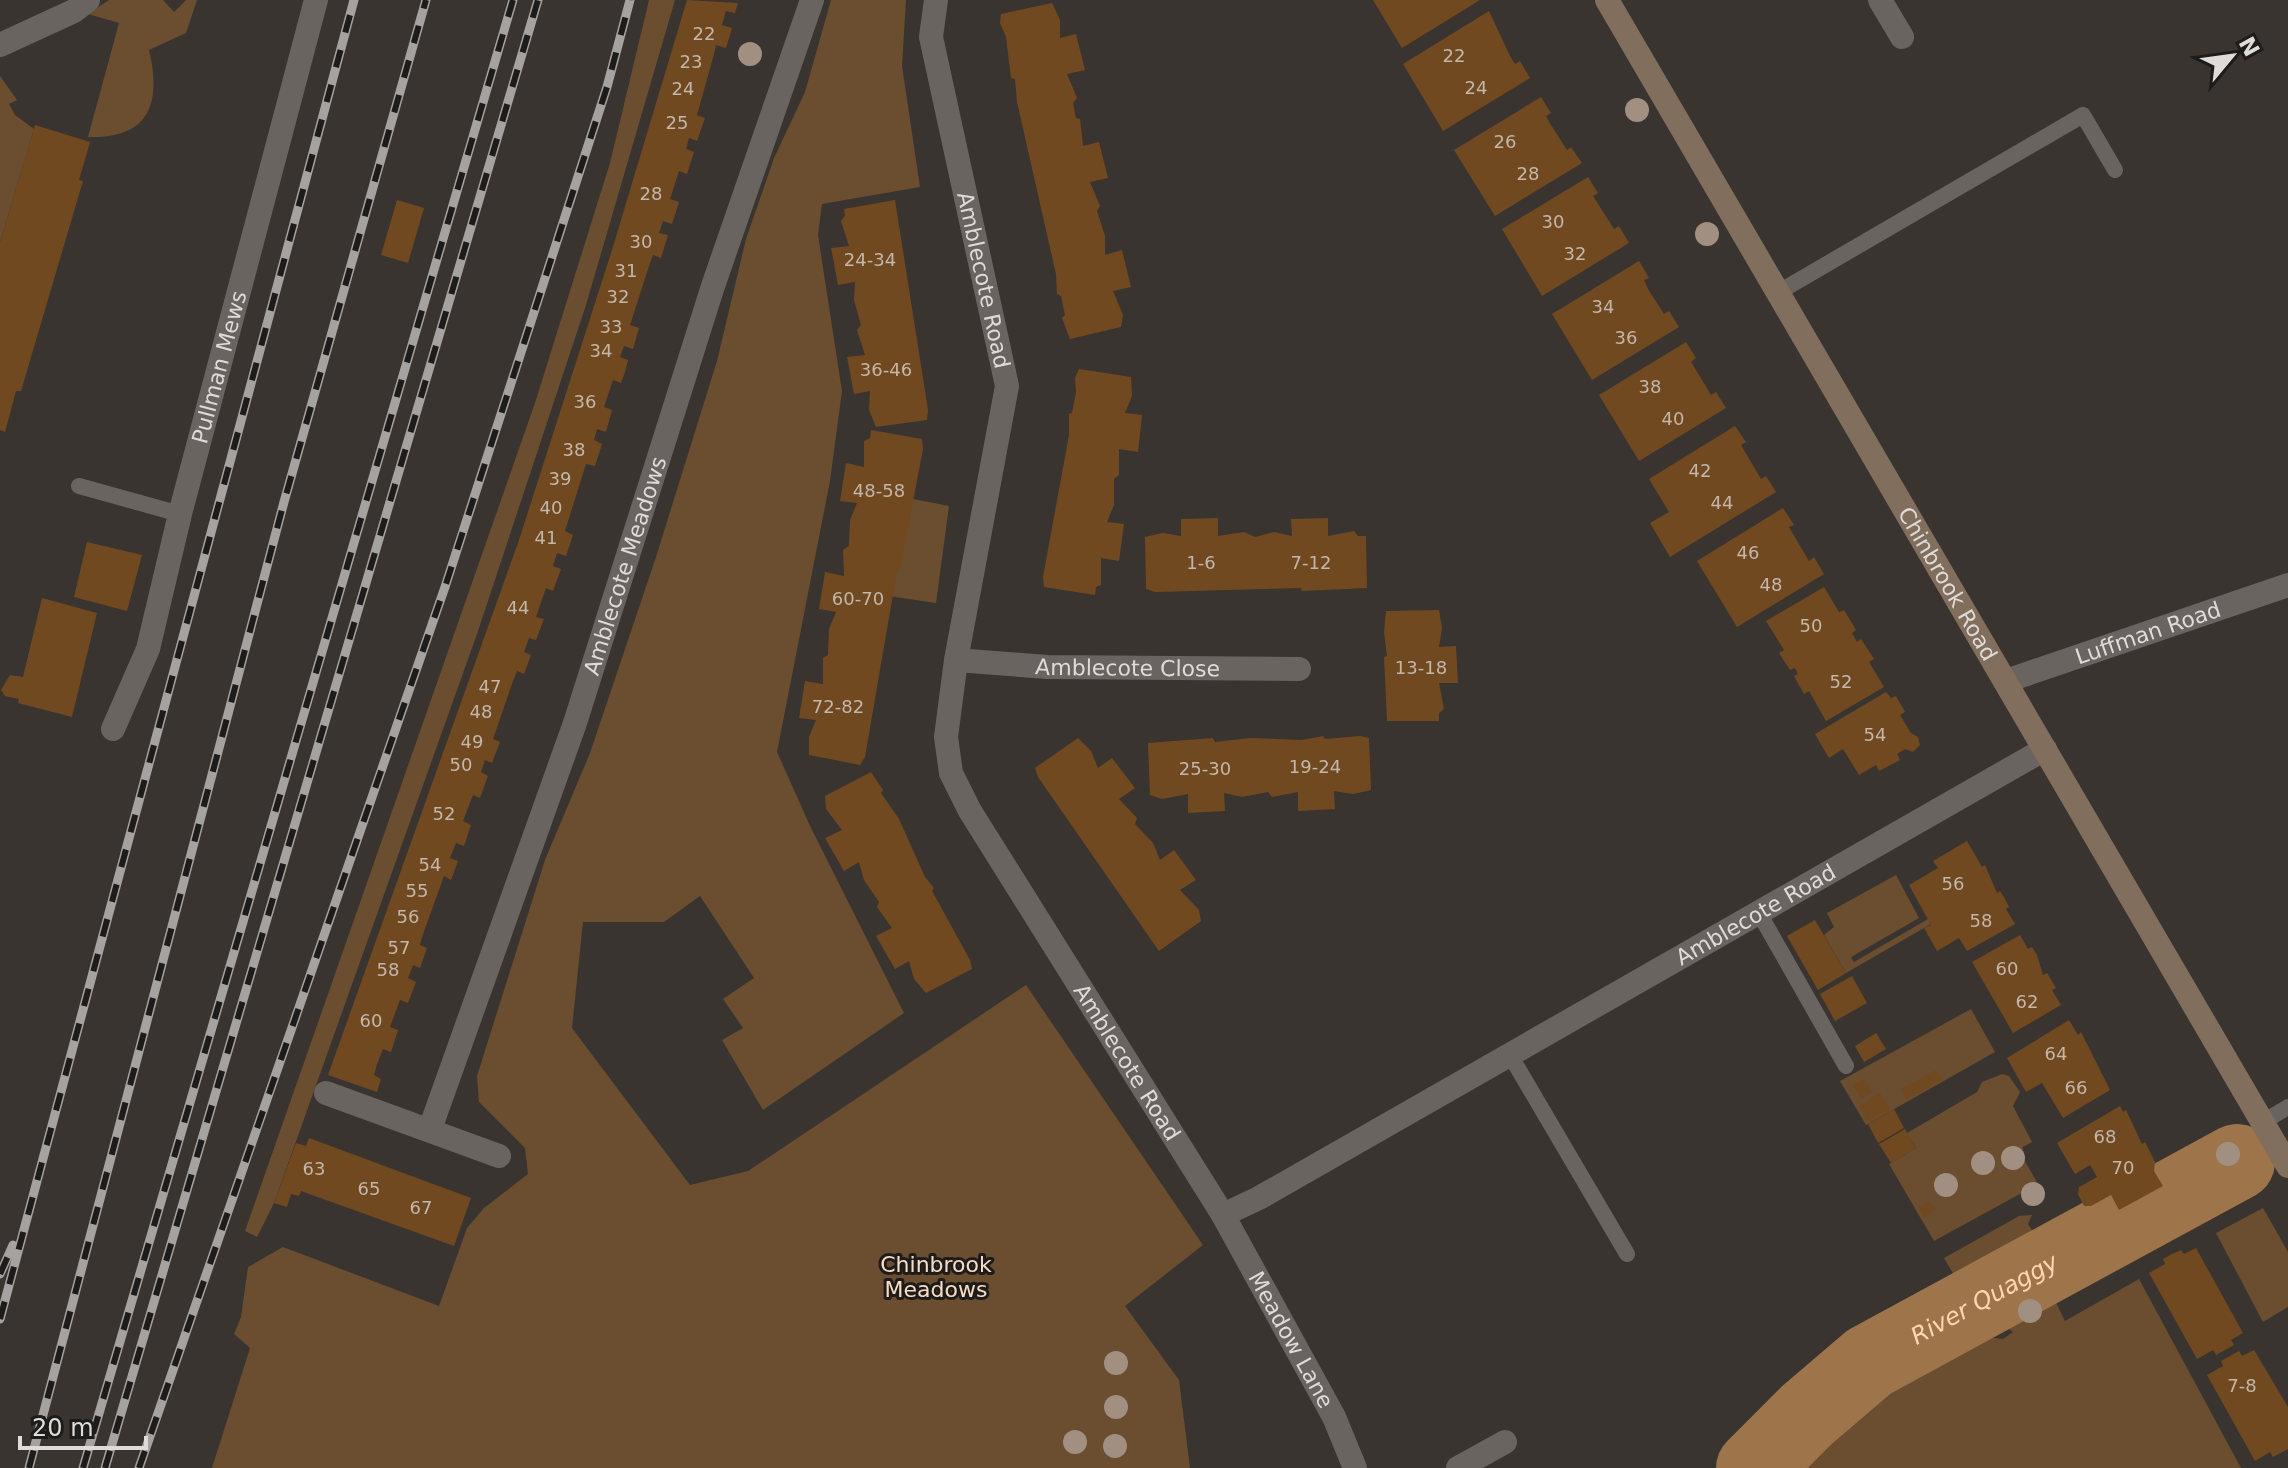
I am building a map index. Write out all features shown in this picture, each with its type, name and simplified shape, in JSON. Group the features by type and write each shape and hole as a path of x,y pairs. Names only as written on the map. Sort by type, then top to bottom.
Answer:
{"main road":[{"name":"Chinbrook Road","path":"1607,0 2288,1166"}],"street":[{"path":"0,45 74,11 88,0"},
{"name":"Pullman Mews","path":"113,729 148,649 180,514 316,0"},
{"name":"Amblecote Meadows","path":"430,1129 575,723 713,286 812,0"},
{"name":"Amblecote Road","path":"936,0 931,37 1007,386 956,660 946,751 958,789 1223,1215 1259,1198 2045,749"},
{"path":"1880,0 1902,37"},
{"name":"Luffman Road","path":"2006,681 2288,585"},
{"name":"Amblecote Close","path":"956,660 1047,667 1299,669"},
{"path":"326,1093 499,1156"},
{"name":"Meadow Lane","path":"1223,1215 1334,1417 1355,1468"},
{"path":"1458,1468 1505,1442"}],"lane":[{"path":"1777,293 2083,115 2115,170"},
{"path":"79,486 180,514"},
{"path":"1759,913 1846,1066"},
{"path":"1510,1055 1627,1254"},
{"path":"2263,1122 2288,1107"}],"green space":[{"path":"109,0 163,0 174,12 186,0 197,0 186,33 149,50 154,87 146,114 138,125 109,136 88,137 119,23 88,14"},
{"path":"649,0 675,0 586,305 477,634 274,1203 257,1237 245,1231 535,403 610,163"},
{"name":"Chinbrook Meadows","path":"831,0 906,0 902,66 920,187 822,204 818,235 842,391 830,481 777,752 811,828 904,1013 763,1110 722,1040 743,1028 723,999 754,978 700,896 664,922 583,922 572,1028 690,1185 748,1171 1026,985 1203,1245 1125,1306 1179,1380 1190,1468 212,1468 250,1348 234,1334 241,1317 248,1267 283,1247 439,1306 467,1228 484,1208 528,1174 525,1148 479,1102 477,1076 545,860 590,753 656,557 717,361 746,239 774,158 805,92"},
{"path":"0,76 17,100 9,104 15,115 34,129 0,242"},
{"path":"908,498 949,506 936,603 888,596"},
{"path":"1896,875 1919,918 1851,957 1854,962 1928,919 1931,924 1846,973 1824,935 1834,927 1827,913"},
{"path":"1971,1009 1995,1052 1866,1125 1840,1081"},
{"path":"2002,1074 2009,1076 2020,1092 2013,1106 2032,1142 2023,1147 2022,1156 2038,1184 1934,1241 1889,1164 1916,1148 1907,1133 1977,1092 1982,1082"},
{"path":"2263,1208 2288,1252 2288,1307 2263,1322 2216,1233"},
{"path":"2096,1211 2101,1220 1965,1294 1944,1258 2019,1216 2032,1215 2028,1224 2035,1235 2041,1237 2079,1214"},
{"path":"2139,1279 2241,1468 1720,1468 1844,1374 1857,1378 1873,1368 1890,1371 1905,1385 1957,1356 1969,1341 1976,1338 2003,1339 2013,1332 2005,1326 2000,1305 2020,1288 2046,1282 2065,1321"}],"building":[{"path":"687,0 738,3 735,13 726,11 722,25 732,28 726,48 716,45 697,115 705,118 697,141 689,138 686,149 694,152 687,174 679,171 670,199 679,202 672,224 663,221 659,233 668,235 661,258 653,255 630,325 639,328 633,349 624,346 620,357 628,360 625,372 621,383 613,380 604,407 612,410 606,432 597,429 594,440 602,444 595,466 586,464 565,531 573,535 566,556 557,553 553,566 561,569 553,591 546,588 536,617 544,619 536,640 529,638 524,652 531,655 524,674 517,671 493,739 500,742 492,763 485,760 481,772 488,776 480,798 473,795 463,821 471,825 464,846 456,843 450,858 458,861 451,880 444,876 422,937 420,945 427,948 420,968 413,965 408,978 416,982 408,1003 400,1000 390,1027 398,1030 391,1052 383,1049 377,1064 374,1075 381,1079 377,1092 328,1075 519,540 612,250"},
{"path":"1373,0 1480,0 1402,48"},
{"path":"1052,3 1060,20 1060,38 1076,34 1085,70 1067,74 1077,98 1073,103 1076,118 1080,119 1083,146 1099,142 1108,178 1090,182 1100,206 1097,211 1105,236 1105,255 1122,250 1131,287 1113,291 1123,315 1121,327 1070,339 1062,318 1065,315 1061,296 1057,294 1056,274 1017,102 1015,79 1011,78 1006,37 1000,23 1001,14"},
{"path":"1489,11 1510,56 1515,64 1520,61 1530,78 1443,131 1403,64"},
{"path":"1541,97 1551,113 1546,116 1551,125 1567,150 1571,147 1582,163 1495,216 1454,150"},
{"path":"35,125 90,142 79,180 83,181 21,391 16,391 5,432 0,430 0,242"},
{"path":"1588,177 1598,193 1593,196 1614,229 1619,226 1629,243 1542,296 1502,229"},
{"path":"397,200 424,208 408,263 381,255"},
{"path":"895,200 928,410 927,420 876,427 869,410 870,391 854,394 847,357 865,355 857,330 861,325 854,300 855,282 838,285 831,248 849,246 841,221 845,216 844,209"},
{"path":"1639,261 1649,278 1644,280 1648,289 1664,314 1669,311 1679,327 1592,380 1552,314"},
{"path":"1686,342 1696,358 1691,362 1711,395 1716,392 1726,408 1639,461 1599,395"},
{"path":"1079,369 1131,377 1132,396 1125,413 1142,415 1138,452 1119,449 1119,475 1114,479 1114,505 1107,522 1124,524 1119,561 1101,558 1101,585 1096,587 1095,595 1044,587 1043,577 1069,435 1069,414 1072,413 1076,392 1075,378"},
{"path":"1735,426 1746,442 1741,445 1761,479 1766,476 1776,492 1670,557 1650,523 1669,512 1649,479"},
{"path":"871,430 922,439 923,449 900,570 897,571 865,757 860,765 809,755 809,737 816,720 799,718 805,681 823,684 823,658 828,655 829,629 836,612 819,609 825,572 844,576 843,550 849,546 850,520 857,503 840,501 846,463 864,467 864,441 870,438"},
{"path":"1783,508 1794,525 1789,527 1809,561 1814,557 1824,574 1737,627 1697,561"},
{"path":"1218,518 1218,536 1244,532 1255,537 1274,532 1292,536 1291,519 1328,518 1328,536 1354,531 1358,536 1366,536 1367,588 1155,592 1146,589 1145,537 1163,533 1181,536 1181,519"},
{"path":"87,542 142,555 127,611 74,597"},
{"path":"1824,587 1839,612 1844,610 1856,630 1852,633 1857,642 1861,639 1874,659 1869,662 1884,687 1826,721 1809,691 1804,694 1794,676 1798,674 1795,668 1790,670 1779,653 1784,650 1766,621"},
{"path":"42,598 97,613 72,717 18,703 19,699 5,696 1,690 10,675 23,677"},
{"path":"1439,610 1442,628 1439,647 1456,646 1458,683 1439,683 1444,709 1439,713 1439,721 1387,721 1384,657 1387,656 1384,632 1386,611"},
{"path":"1886,692 1891,698 1896,696 1905,712 1900,715 1911,733 1918,737 1920,745 1913,752 1905,749 1897,754 1900,760 1879,771 1876,765 1859,775 1843,749 1829,758 1815,734"},
{"path":"1323,736 1325,739 1369,738 1371,790 1353,794 1334,791 1335,809 1298,811 1298,792 1272,797 1268,792 1242,797 1224,793 1225,811 1188,813 1188,794 1162,799 1150,795 1148,743 1213,738 1215,742 1250,738 1302,740"},
{"path":"1078,738 1091,751 1098,768 1112,758 1135,788 1119,799 1137,818 1135,824 1153,843 1160,860 1174,850 1196,880 1180,890 1199,910 1201,921 1159,951 1038,777 1035,768"},
{"path":"871,772 899,819 925,877 934,888 932,891 970,960 972,969 926,993 914,979 909,961 895,969 876,936 892,928 877,907 879,902 864,880 859,862 844,871 825,838 842,830 826,809 825,796"},
{"path":"1967,841 1982,867 1985,865 1997,893 2000,891 2005,899 2009,907 2006,909 2015,924 1967,951 1959,938 1937,951 1924,928 1931,925 1909,885 1938,868 1933,861"},
{"path":"1815,920 1846,973 1818,990 1787,936"},
{"path":"2020,935 2028,949 2032,947 2037,955 2043,975 2047,973 2056,988 2052,990 2061,1005 2013,1033 1972,962"},
{"path":"1852,976 1867,1003 1835,1021 1820,994"},
{"path":"2069,1020 2078,1035 2081,1032 2110,1090 2063,1118 2042,1083 2026,1092 2007,1058"},
{"path":"1876,1033 1886,1049 1864,1062 1855,1046"},
{"path":"1936,1070 1942,1080 1906,1100 1901,1089"},
{"path":"1864,1079 1872,1092 1861,1099 1853,1085"},
{"path":"1880,1093 1890,1109 1867,1122 1859,1106"},
{"path":"2120,1106 2123,1112 2126,1110 2142,1144 2145,1142 2155,1162 2154,1171 2163,1186 2119,1210 2111,1195 2091,1206 2084,1206 2078,1194 2079,1187 2097,1177 2090,1165 2075,1174 2057,1143"},
{"path":"1894,1109 1904,1128 1878,1143 1868,1124"},
{"path":"1905,1129 1916,1148 1891,1163 1879,1144"},
{"path":"309,1138 471,1198 454,1246 301,1191 299,1196 291,1194 287,1207 274,1203 296,1143 306,1146"},
{"path":"1930,1201 1936,1210 1924,1218 1918,1208"},
{"path":"2196,1248 2243,1333 2231,1340 2234,1345 2216,1355 2213,1350 2197,1359 2149,1273 2165,1264 2163,1259 2172,1254 2181,1250 2184,1254"},
{"path":"2254,1350 2288,1407 2288,1449 2273,1457 2270,1452 2255,1461 2207,1375 2223,1366 2221,1361 2239,1351 2242,1356"}],"waterway":[{"name":"River Quaggy","path":"1754,1468 1807,1415 1869,1362 2237,1162"}],"railway":[{"path":"0,1319 354,0"},
{"path":"29,1468 284,502 426,0"},
{"path":"83,1468 513,0"},
{"path":"105,1468 538,0"},
{"path":"139,1468 445,587 607,87 630,0"},
{"path":"0,1274 13,1245"}]}
